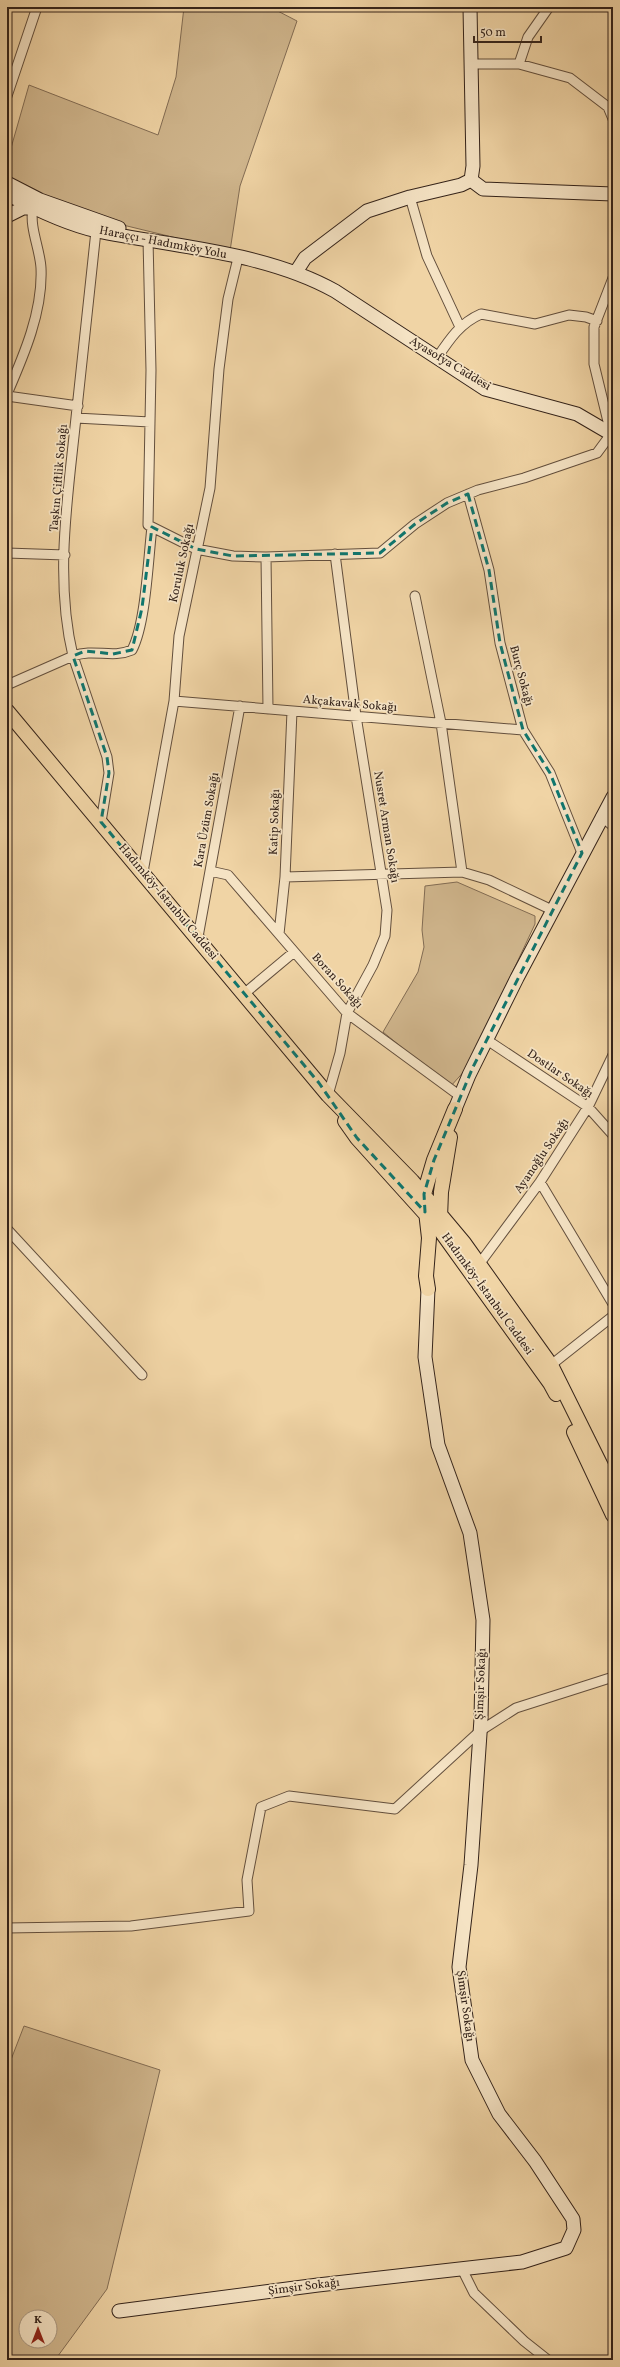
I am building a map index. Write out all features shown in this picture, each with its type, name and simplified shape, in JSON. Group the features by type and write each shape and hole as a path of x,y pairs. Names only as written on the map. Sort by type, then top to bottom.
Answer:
{"main road":[{"name":"Hadımköy-İstanbul Caddesi","path":"7,711 245,993 328,1094 424,1194 480,1263 551,1364 613,1490"},
{"name":"Hadımköy-İstanbul Caddesi","path":"328,1094 333,1105 357,1138 426,1212 440,1230 550,1383 613,1515"},
{"path":"428,1289 426,1276 429,1238 424,1194 434,1160 457,1102"},
{"path":"428,1289 440,1230 444,1166 457,1102"}],"street":[{"path":"7,96 37,7"},
{"path":"470,7 473,166 471,180"},
{"path":"519,64 528,37 549,7"},
{"path":"471,64 519,64 570,78 608,107 613,119"},
{"path":"471,180 483,189 613,194"},
{"path":"296,272 305,258 367,211 410,197 461,186 471,180"},
{"path":"7,183 40,200 146,239 151,370 148,525 196,549 233,556 266,557 380,553 447,503 468,494 524,478 597,453 612,435 594,364 594,327 613,278"},
{"name":"Haraççı - Hadımköy Yolu","path":"7,194 33,208 96,231 146,239 238,258 296,272"},
{"path":"410,197 427,256 460,327"},
{"path":"7,216 23,208 33,208 31,217 40,256 41,270 38,307 24,354 7,395 78,406"},
{"name":"Taşkın Çiftlik Sokağı","path":"96,231 67,504 65,555 67,629 73,656 102,740 109,773 101,822"},
{"name":"Koruluk Sokağı","path":"143,872 174,701 179,636 210,488 220,361 228,299 238,258"},
{"name":"Ayasofya Caddesi","path":"296,272 335,291 485,389 577,414 612,435"},
{"path":"437,358 460,327 481,314 535,324 544,323 569,315 586,317 597,321"},
{"path":"76,418 150,422"},
{"name":"Burç Sokağı","path":"468,494 489,570 500,643 523,730 550,773 582,853"},
{"path":"7,685 85,651 113,654 132,650 138,634 152,527"},
{"path":"7,553 65,555"},
{"name":"Nusret Arman Sokağı","path":"328,1094 340,1053 348,1013 373,965 385,936 387,910 356,716 335,554"},
{"path":"266,557 268,709"},
{"path":"415,596 441,723 462,872"},
{"name":"Akçakavak Sokağı","path":"174,701 523,730"},
{"name":"Kara Üzüm Sokağı","path":"198,937 240,706"},
{"name":"Katip Sokağı","path":"279,934 284,877 292,711"},
{"path":"457,1102 552,910 601,816 613,797"},
{"path":"601,816 613,826"},
{"name":"Boran Sokağı","path":"210,871 228,875 348,1013 457,1102"},
{"path":"284,877 462,872 489,880 552,910"},
{"path":"245,993 294,952"},
{"name":"Dostlar Sokağı","path":"487,1040 588,1107 613,1135"},
{"name":"Ayanoğlu Sokağı","path":"480,1263 540,1182 588,1107 613,1055"},
{"path":"540,1182 613,1304"},
{"path":"7,1229 142,1375"},
{"name":"Şimşir Sokağı","path":"119,2311 522,2262 566,2248 574,2230 573,2219 536,2161 499,2114 472,2060 459,1967 471,1865 480,1731 483,1620 470,1533 438,1445 425,1357 428,1289"},
{"path":"551,1364 613,1316"},
{"path":"7,1928 131,1926 249,1911 247,1880 261,1807 289,1796 395,1809 480,1731 516,1708 613,1677"},
{"path":"462,2269 474,2292 524,2341 548,2360"}],"highlighted area":[{"path":"468,494 489,570 500,643 523,730 550,773 582,853 473,1067 434,1160 424,1194 425,1212 357,1138 319,1083 101,822 109,773 107,757 73,656 85,651 113,654 132,650 142,608 152,527 196,549 233,556 380,553 415,524 447,503"}],"shaded area":[{"path":"184,7 270,7 297,21 240,186 230,251 90,217 7,178 7,162 29,85 158,135 176,77"},
{"path":"457,882 535,916 535,924 468,1067 450,1087 383,1032 418,972 424,947 422,930 425,886"},
{"path":"24,2026 160,2070 107,2289 55,2360 7,2360 7,2070"}]}
